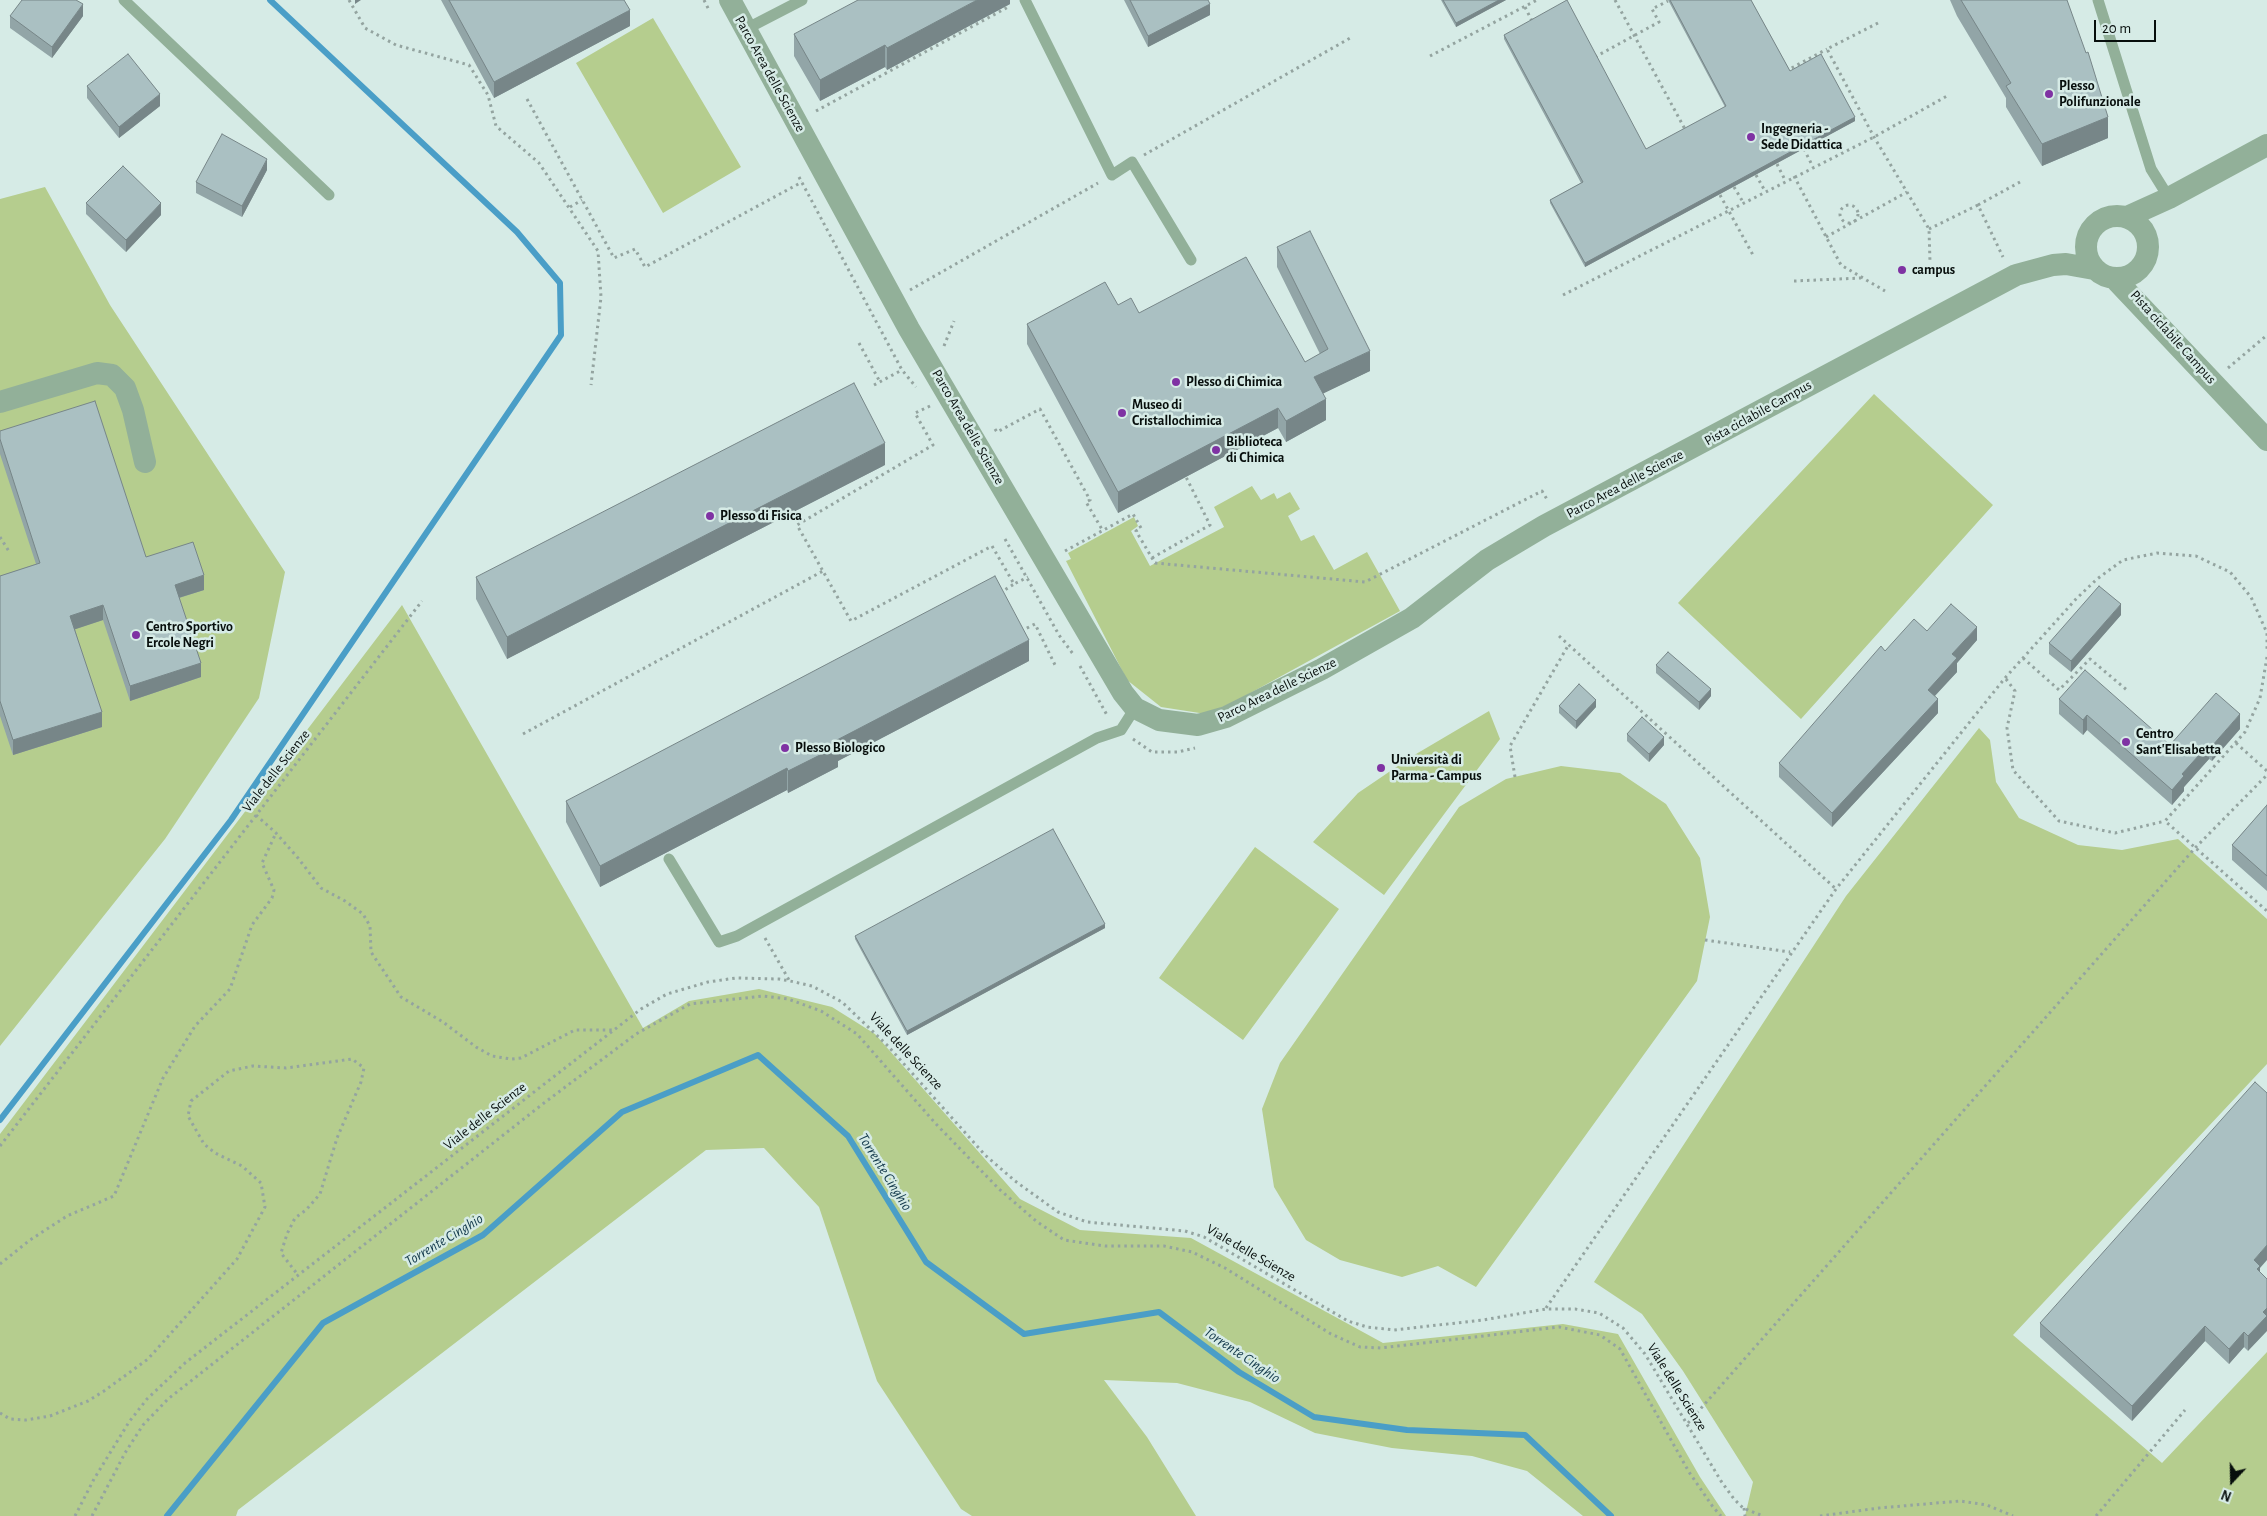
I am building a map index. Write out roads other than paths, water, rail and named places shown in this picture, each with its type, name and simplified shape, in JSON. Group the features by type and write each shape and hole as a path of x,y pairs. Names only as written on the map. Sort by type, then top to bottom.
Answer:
{"street":[{"name":"Parco Area delle Scienze","path":"730,0 893,299 1123,693 1135,708 1158,720 1180,724 1198,725 1226,718 1369,644 1412,618 1487,560 1544,526 2014,276 2038,258 2086,244"},
{"path":"2267,145 2169,198 2127,217 2109,217 2100,221 2088,235 2086,244 2086,253 2104,274 2212,381 2267,440"},
{"path":"2147,238 2169,198"},
{"path":"2104,274 2129,276 2141,267 2147,253 2147,238 2142,228 2127,217"},
{"name":"Parco Area delle Scienze","path":"2014,276 2053,265 2066,264 2104,274"},
{"path":"2141,267 2151,319"},
{"path":"0,402 97,373 112,375 125,388 145,462"}],"lane":[{"path":"124,0 329,195"},
{"path":"746,29 802,0"},
{"path":"1025,0 1112,175 1132,162 1190,260"},
{"path":"2098,0 2151,169 2169,198"},
{"path":"670,859 719,942 737,936 1097,738 1121,730 1135,708"}],"waterway":[{"path":"0,1120 231,820 561,335 560,283 517,232 270,0"},
{"name":"Torrente Cinghio","path":"167,1516 323,1323 483,1235 622,1112 758,1055 848,1136 926,1262 1024,1334 1159,1312 1239,1372 1314,1417 1407,1430 1525,1435 1611,1516"}],"place":[{"name":"Plesso Polifunzionale","path":"2049,94"},
{"name":"Ingegneria - Sede Didattica","path":"1751,137"},
{"name":"campus","path":"1902,270"},
{"name":"Plesso di Chimica","path":"1176,382"},
{"name":"Museo di Cristallochimica","path":"1122,413"},
{"name":"Biblioteca di Chimica","path":"1216,450"},
{"name":"Plesso di Fisica","path":"710,516"},
{"name":"Centro Sportivo Ercole Negri","path":"136,635"},
{"name":"Centro Sant'Elisabetta","path":"2126,742"},
{"name":"Plesso Biologico","path":"785,748"},
{"name":"Università di Parma - Campus","path":"1381,768"}]}
